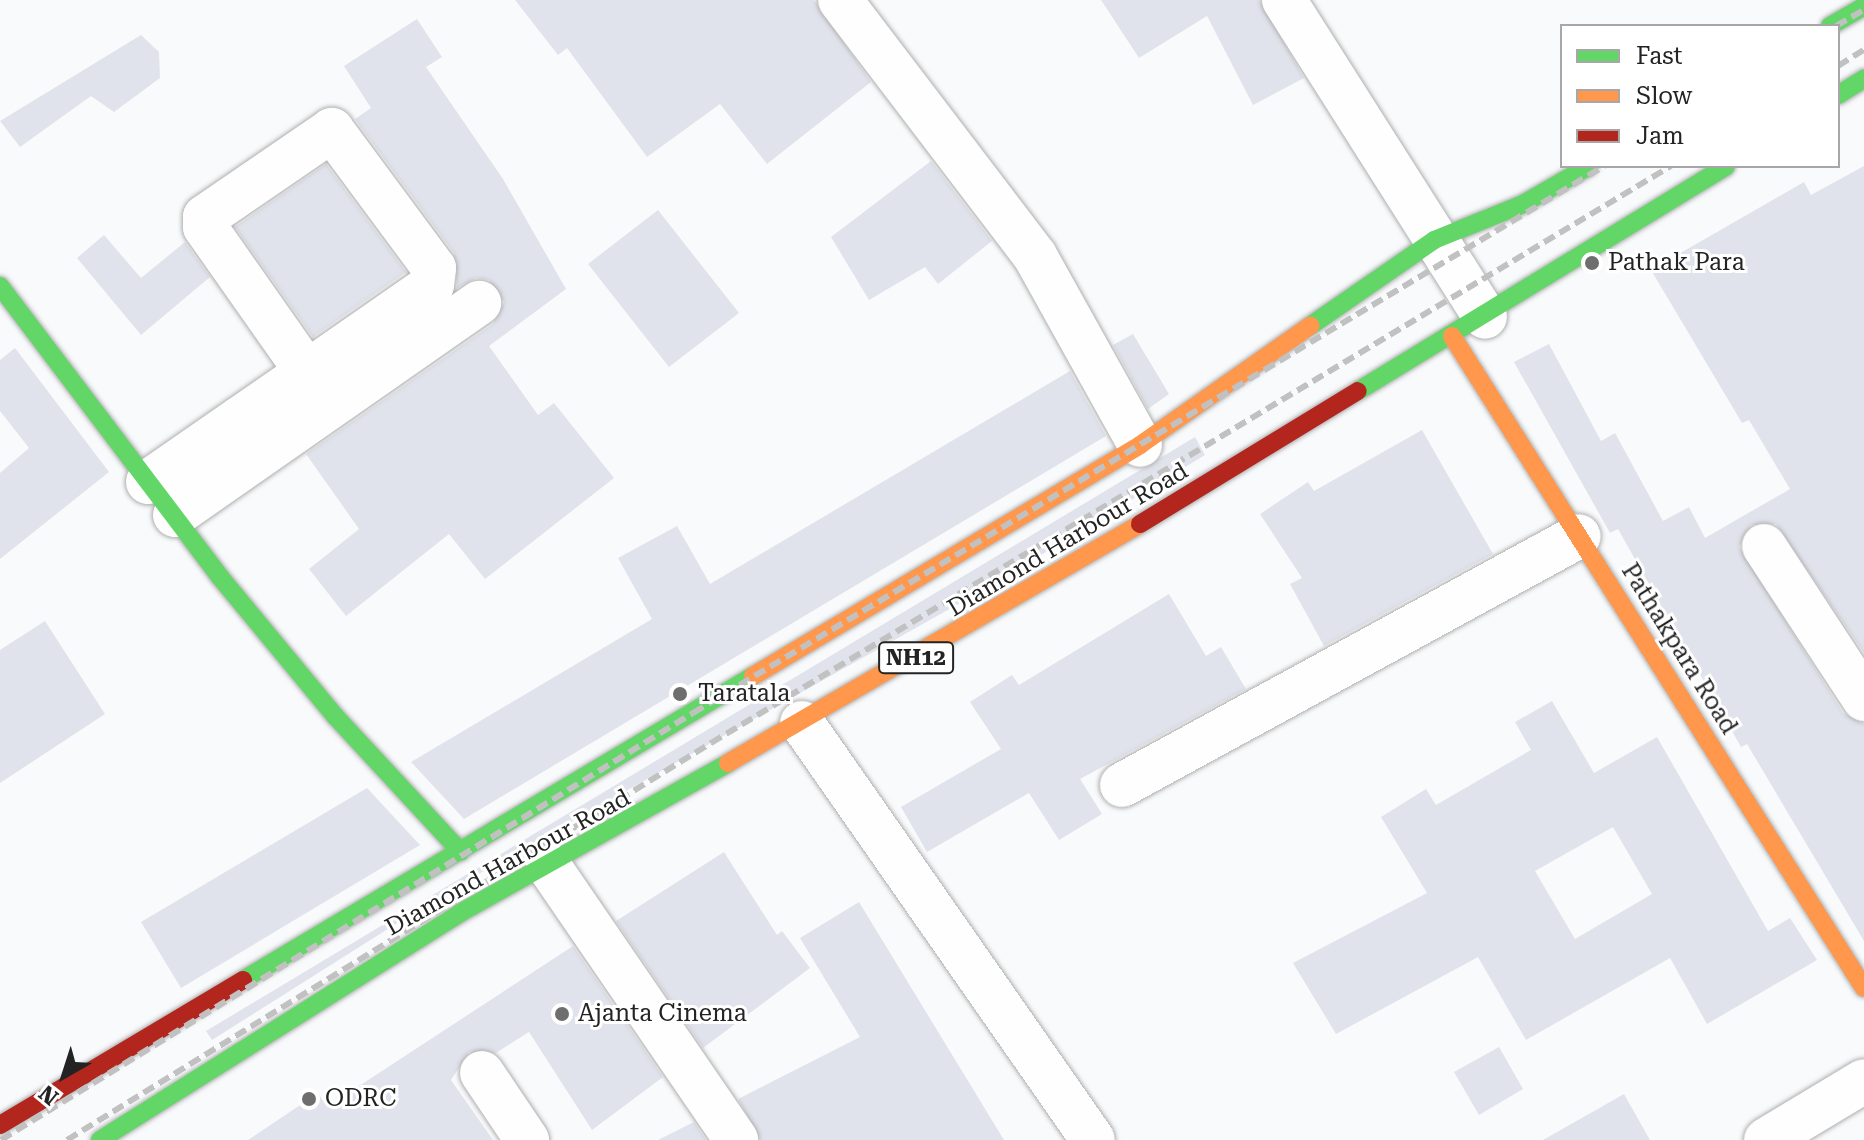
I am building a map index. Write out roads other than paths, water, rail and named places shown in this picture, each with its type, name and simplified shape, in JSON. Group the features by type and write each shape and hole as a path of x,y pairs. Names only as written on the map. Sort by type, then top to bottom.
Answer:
{"main road":[{"path":"1840,94 1864,79"},
{"name":"Diamond Harbour Road","path":"0,1125 1140,445 1434,240 1523,204 1586,168"},
{"name":"Diamond Harbour Road","path":"100,1140 460,913 802,723 1469,327 1723,168"},
{"path":"0,286 162,499 335,716 461,852"},
{"name":"Pathakpara Road","path":"1469,327 1579,536 1860,974"}],"street":[{"path":"840,0 1035,256 1140,445"},
{"path":"1284,0 1434,240 1469,327"},
{"path":"162,499 307,372 435,277 332,130 205,217 205,227 307,372"},
{"path":"162,499 479,303"},
{"path":"1122,785 1579,536"},
{"path":"1764,546 1864,699"},
{"path":"802,723 1093,1140"},
{"path":"548,865 736,1140"},
{"path":"482,1073 527,1140"},
{"path":"1766,1140 1864,1081"}],"railway":[{"path":"1840,24 1864,10"},
{"path":"1840,65 1864,50"},
{"path":"1,1140 693,713 1601,168"},
{"path":"67,1140 711,743 1668,168"}],"place":[{"name":"Pathak Para","path":"1592,263"},
{"name":"Taratala","path":"680,694"},
{"name":"Ajanta Cinema","path":"562,1014"},
{"name":"ODRC","path":"309,1099"}]}
